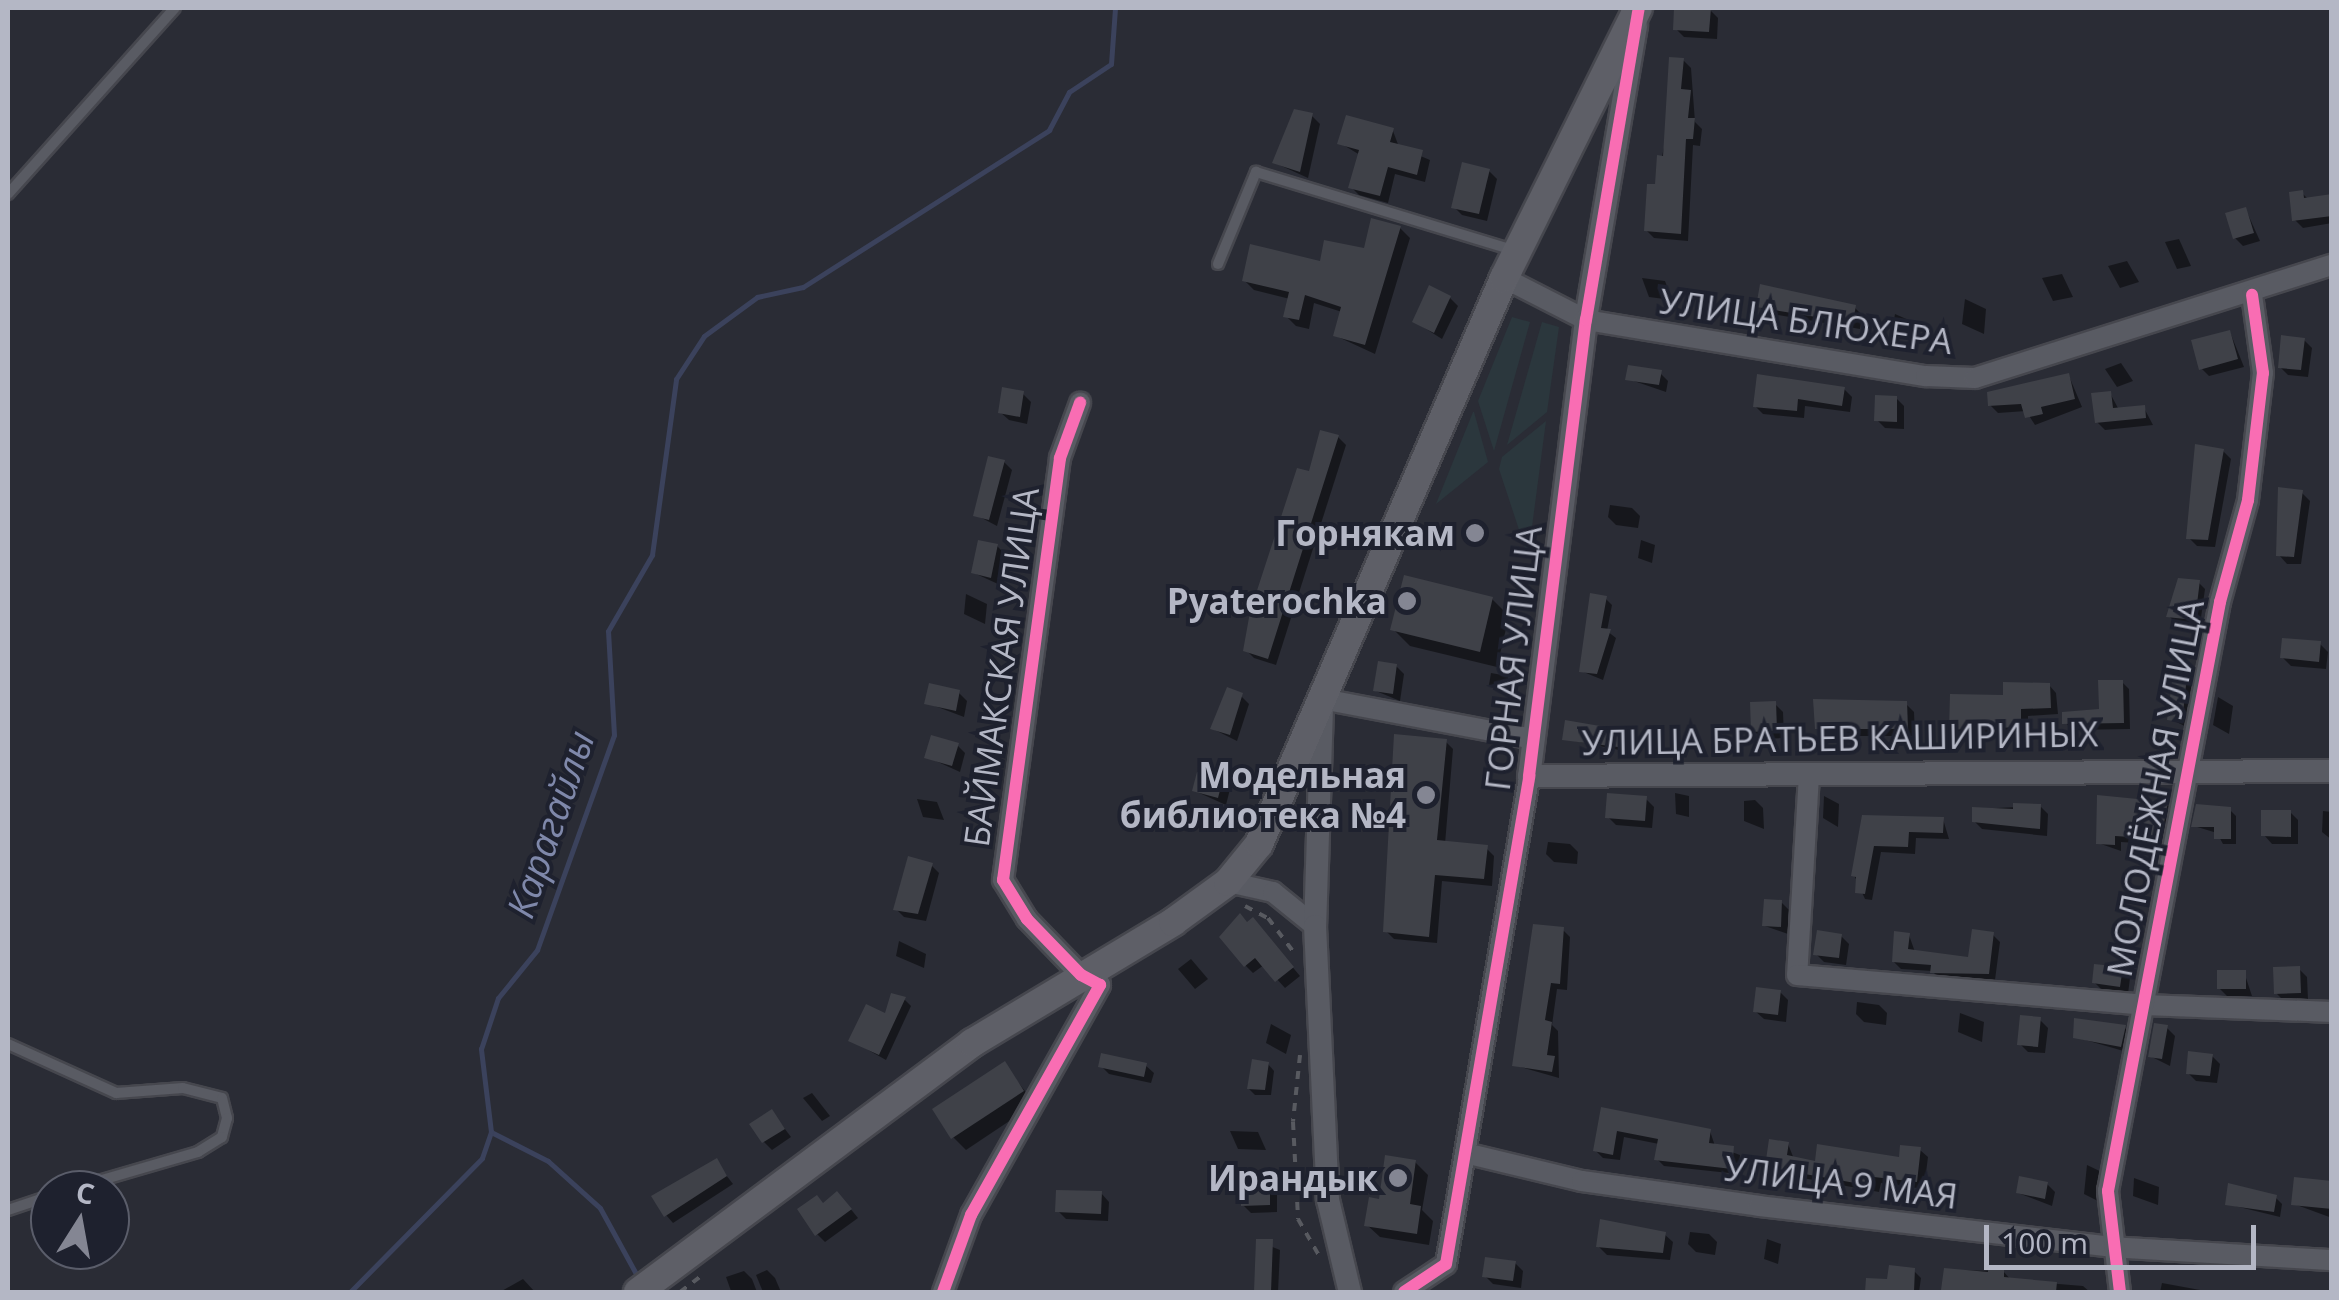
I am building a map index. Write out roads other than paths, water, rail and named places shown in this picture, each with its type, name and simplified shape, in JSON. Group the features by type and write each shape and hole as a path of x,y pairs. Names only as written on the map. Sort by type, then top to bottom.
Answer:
{"main road":[{"name":"ГОРНАЯ УЛИЦА","path":"1322,698 1504,278 1639,8"},
{"path":"638,1292 958,1054 1081,975 1233,892 1259,844 1322,698"}],"street":[{"name":"ГОРНАЯ УЛИЦА","path":"1404,1292 1446,1264 1530,776 1586,320 1639,8"},
{"name":"УЛИЦА БЛЮХЕРА","path":"1504,278 1586,320 1926,376 1975,378 2094,336 2252,294 2332,265"},
{"name":"МОЛОДЁЖНАЯ УЛИЦА","path":"2120,1292 2108,1191 2220,602 2248,500 2263,373 2252,294"},
{"name":"БАЙМАКСКАЯ УЛИЦА","path":"1080,403 1060,458 1003,880 1026,920 1081,975"},
{"name":"ГОРНАЯ УЛИЦА","path":"1322,698 1315,926 1328,1200 1350,1292"},
{"path":"1322,698 1534,739"},
{"name":"УЛИЦА БРАТЬЕВ КАШИРИНЫХ","path":"1530,776 2188,768 2332,771"},
{"path":"1808,774 1796,975 2144,1005 2332,1012"},
{"path":"1233,892 1273,892 1315,926"},
{"path":"943,1292 971,1215 1100,985 1081,975"},
{"name":"УЛИЦА 9 МАЯ","path":"1465,1152 1582,1181 2112,1247 2332,1260"}],"lane":[{"path":"8,194 175,8"},
{"path":"1218,264 1256,172 1517,252"},
{"path":"8,1044 116,1093 183,1088 222,1098 227,1118 222,1137 198,1152 130,1172"}],"waterway":[{"name":"Карагайлы","path":"350,1292 482,1158 491,1132 481,1049 498,998 537,950 614,735 608,631 652,555 676,379 704,336 757,297 803,287 1049,130 1069,92 1111,64 1115,8"},
{"path":"491,1132 548,1161 600,1208 640,1281"}],"place":[{"name":"Горнякам","path":"1475,533"},
{"name":"Pyaterochka","path":"1407,601"},
{"name":"Модельная библиотека №4","path":"1426,795"},
{"name":"Ирандык","path":"1398,1178"}]}
